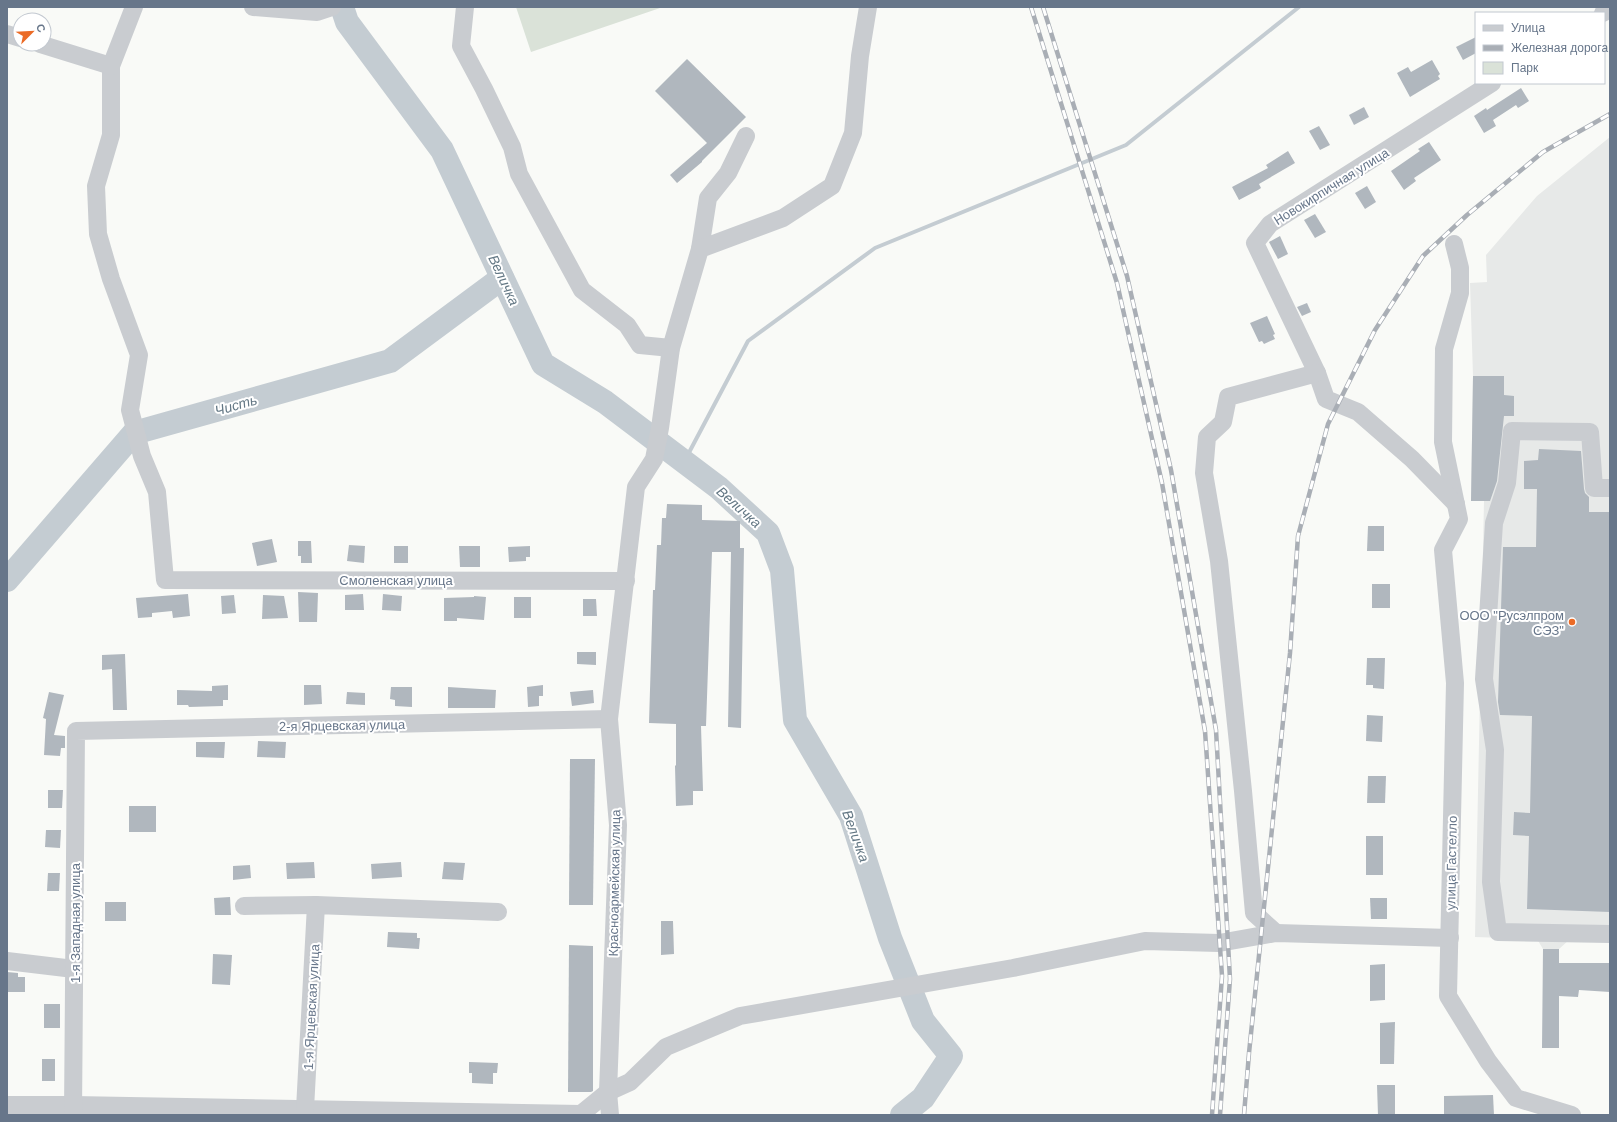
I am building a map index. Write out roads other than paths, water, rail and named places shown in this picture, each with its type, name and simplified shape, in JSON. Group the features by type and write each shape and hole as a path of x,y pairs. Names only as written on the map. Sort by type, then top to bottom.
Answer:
{"street":[{"path":"52,48 112,66 134,7"},
{"path":"253,7 317,12 332,7"},
{"path":"465,7 461,46 512,147 519,174 582,290 626,325 640,345 671,348"},
{"path":"700,249 783,218 832,186 854,133 860,56 868,7"},
{"name":"Смоленская улица","path":"112,66 111,135 96,186 98,234 112,280 139,355 130,410 142,456 157,492 165,580 626,581"},
{"name":"Новокирпичная улица","path":"1317,373 1255,243 1270,224 1490,84"},
{"name":"Красноармейская улица","path":"610,1115 608,1092 618,825 608,719 626,581 636,487 654,459 660,428 671,348 700,249 708,198 728,174 746,136"},
{"path":"1454,244 1460,268 1460,293 1444,349 1443,442 1456,504"},
{"path":"1276,933 1254,913 1219,561 1204,473 1207,437 1223,422 1228,397 1317,373 1326,399 1358,412 1412,459 1456,504"},
{"path":"1610,488 1594,488 1590,432 1512,431 1507,483 1494,523 1484,679 1495,750 1491,882 1498,932 1610,934"},
{"name":"улица Гастелло","path":"1456,504 1459,520 1443,550 1455,683 1448,996 1488,1061 1516,1098 1572,1115"},
{"name":"2-я Ярцевская улица","path":"76,731 608,719"},
{"name":"1-я Западная улица","path":"73,1110 76,731"},
{"path":"244,906 316,905 498,912"},
{"name":"1-я Ярцевская улица","path":"305,1109 316,905"},
{"path":"7,1105 73,1110 305,1109 581,1114 608,1092 630,1082 666,1047 740,1016 1013,968 1145,941 1219,943 1276,933 1450,938"},
{"path":"7,961 74,969"}],"waterway":[{"name":"Величка","path":"342,7 347,22 442,150 543,364 605,402 719,488 768,533 782,570 795,720 851,816 890,938 923,1021 951,1056 923,1098 902,1115"},
{"path":"684,462 748,341 875,248 1126,145 1299,7"},
{"name":"Чисть","path":"7,580 134,433 390,361 502,278"}],"railway":[{"path":"1031,7 1117,283 1162,483 1205,731 1222,976 1212,1115"},
{"path":"1043,7 1127,276 1171,470 1216,730 1230,979 1220,1115"},
{"path":"1244,1115 1290,653 1298,536 1328,424 1375,330 1423,256 1467,215 1543,152 1610,114"}],"place":[{"name":"ООО \"Русэлпром СЭЗ\"","path":"1572,622"}]}
